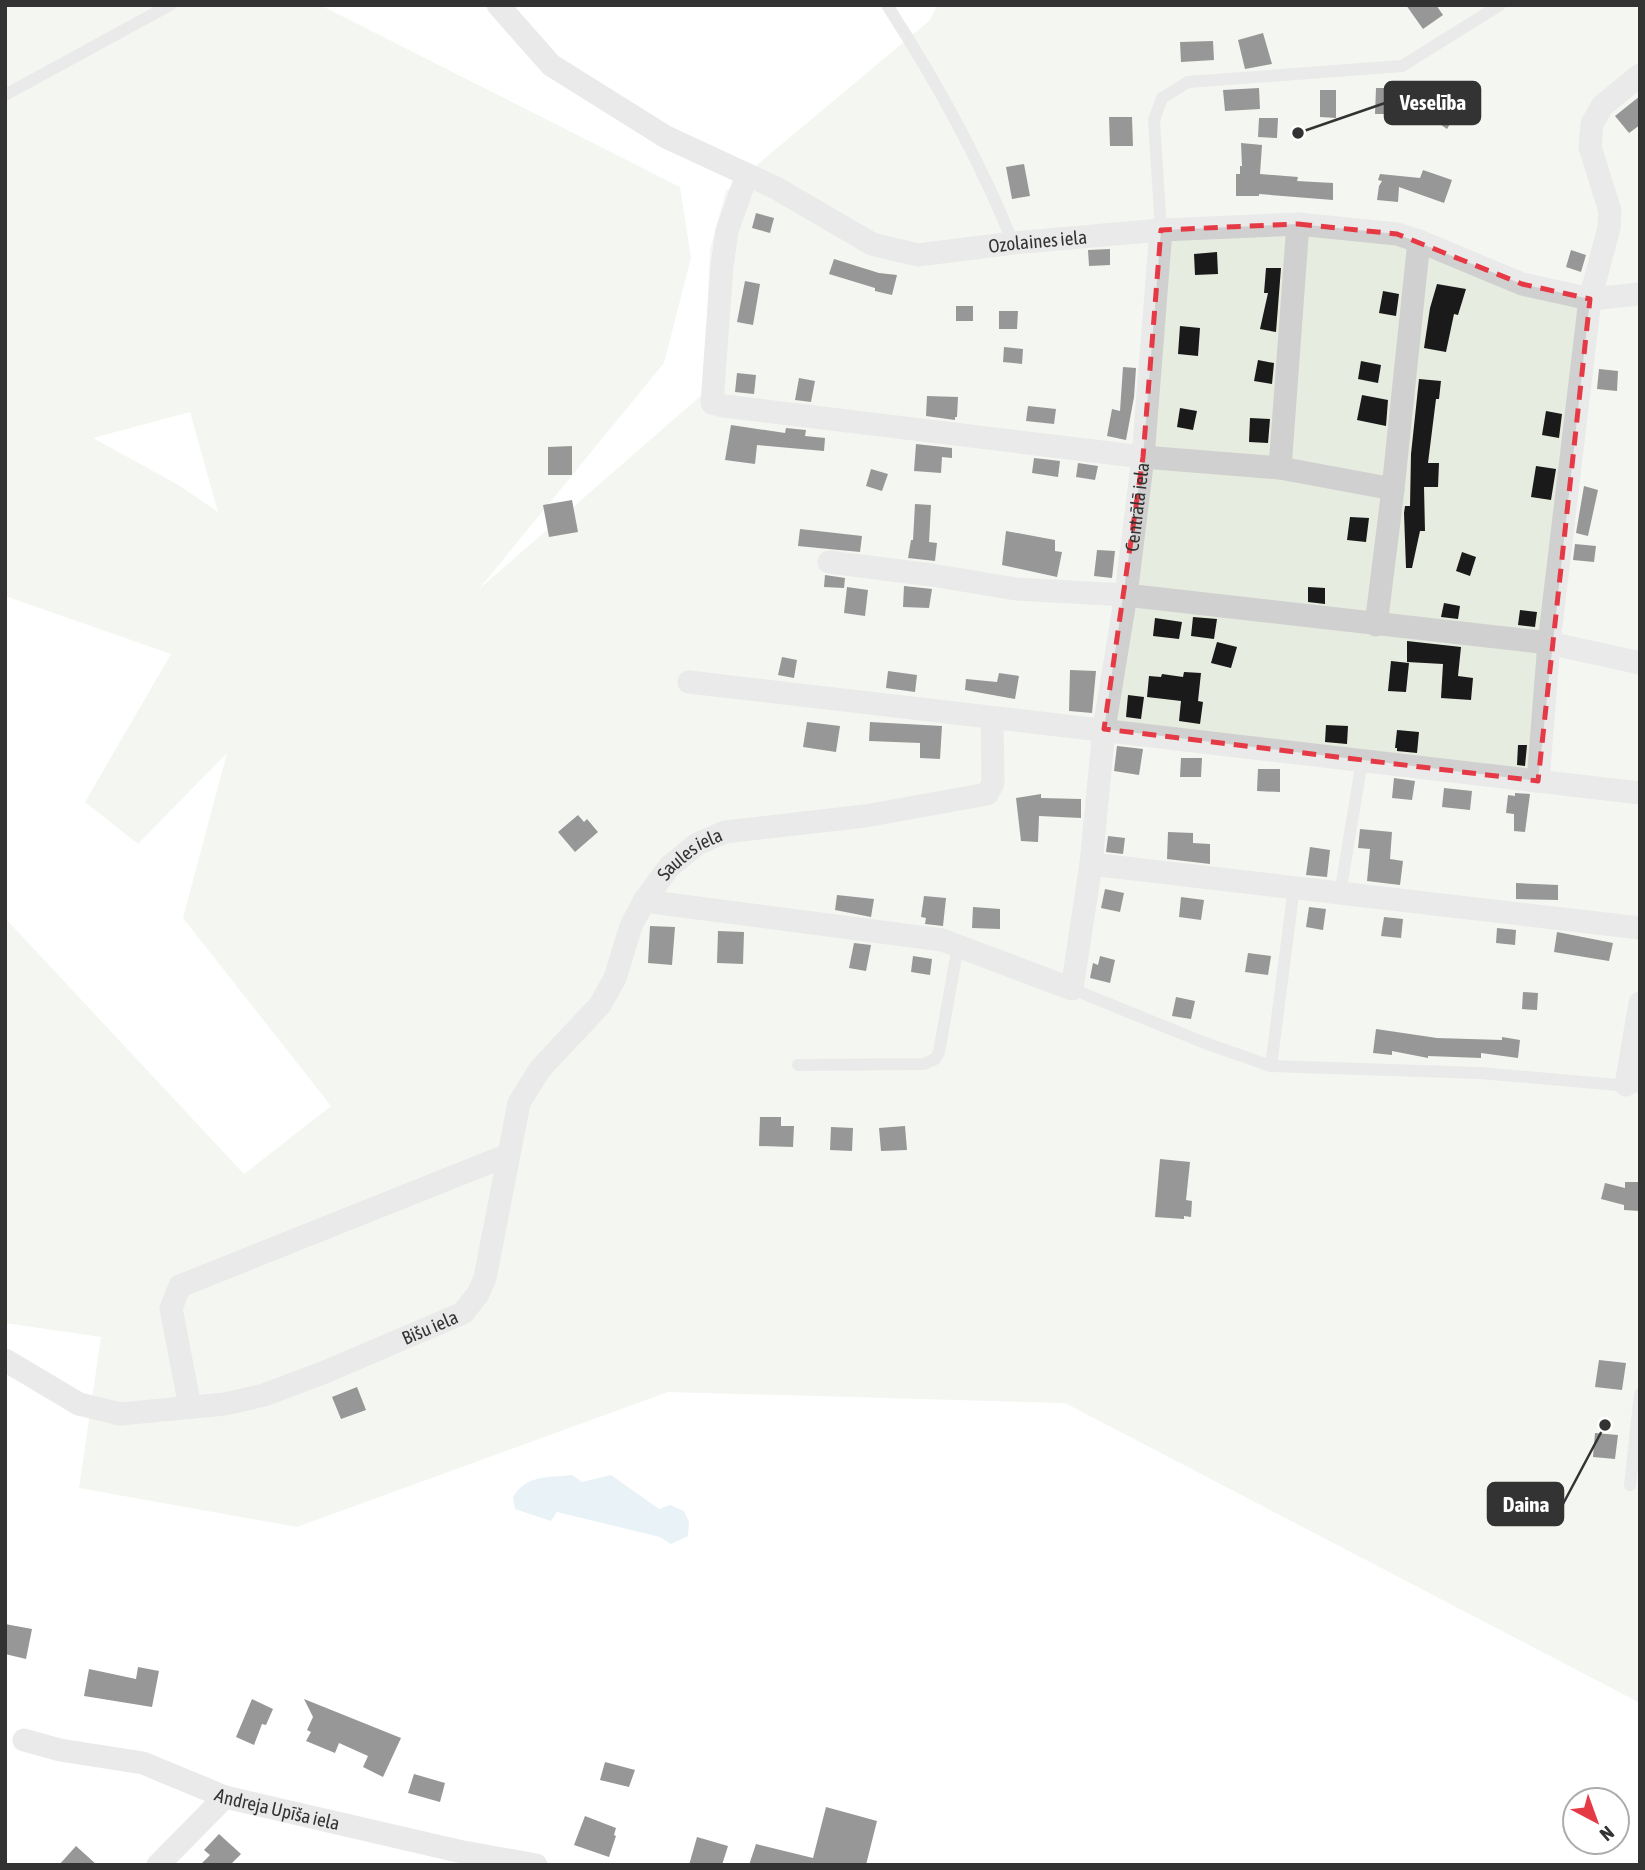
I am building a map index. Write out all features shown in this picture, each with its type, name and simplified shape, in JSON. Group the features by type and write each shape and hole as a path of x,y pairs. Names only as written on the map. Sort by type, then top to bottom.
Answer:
{"street":[{"name":"Ozolaines iela","path":"498,5 551,65 666,137 776,188 872,244 918,255 1013,243 1161,230 1298,224 1397,234 1522,284 1590,299 1640,294"},
{"path":"1538,781 1549,643 1590,299 1609,228 1610,211 1590,148 1592,124 1602,106 1640,75"},
{"path":"747,175 727,231 712,403 724,407 1143,457 1280,468 1393,489"},
{"path":"1280,468 1298,224"},
{"name":"Centrālā iela","path":"1072,989 1091,864 1104,729 1126,595 1143,457 1161,230"},
{"path":"1376,625 1419,241"},
{"path":"829,562 1016,589 1126,595 1549,643 1640,663"},
{"path":"689,682 1640,793"},
{"name":"Saules iela","path":"519,1103 540,1069 600,1005 615,978 631,926 644,901 669,867 697,844 725,832 865,816 986,794 993,783 992,718"},
{"path":"1091,864 1640,928"},
{"path":"644,901 942,940 1072,989"},
{"path":"1633,1086 1640,1003"},
{"name":"Bišu iela","path":"5,1360 79,1404 120,1414 225,1404 264,1395 325,1372 463,1313 478,1294 492,1254 519,1103"},
{"path":"190,1407 171,1308 180,1286 508,1155"},
{"name":"Andreja Upīša iela","path":"24,1740 60,1750 143,1763 225,1797 452,1858 536,1865"},
{"path":"158,1865 225,1797"}],"lane":[{"path":"5,95 170,5"},
{"path":"887,5 914,46 966,140 996,199 1013,243"},
{"path":"1161,230 1154,120 1162,98 1188,82 1402,66 1500,5"},
{"path":"1340,894 1362,761"},
{"path":"1271,1066 1294,887"},
{"path":"798,1065 925,1065 935,1059 940,1052 958,946"},
{"path":"1072,989 1205,1043 1271,1066 1479,1073 1633,1086"},
{"path":"1630,1485 1640,1394"}],"highlighted area":[{"path":"1298,224 1397,234 1522,284 1590,299 1538,781 1104,729 1143,457 1161,230"}],"shaded area":[{"path":"5,5 320,5 680,187 691,258 664,363 479,589 704,393 710,249 726,191 930,20 937,5 1640,5 1640,1703 1065,1403 668,1392 297,1527 79,1488 101,1337 5,1323 5,918 244,1174 331,1106 183,918 227,753 138,844 85,802 171,654 5,596","holes":["190,412 218,512 180,486 93,438"]}],"water":[{"path":"572,1475 582,1482 611,1475 659,1509 670,1505 684,1511 689,1522 688,1536 671,1544 660,1537 557,1512 551,1521 515,1509 513,1497 525,1484 539,1478"}],"building":[{"path":"1406,5 1436,5 1443,15 1423,29"},
{"path":"1263,33 1272,64 1245,69 1238,40"},
{"path":"1213,41 1214,60 1181,62 1180,42"},
{"path":"1259,88 1260,109 1225,111 1223,90"},
{"path":"1376,88 1395,88 1394,114 1375,114"},
{"path":"1320,90 1336,90 1336,118 1320,117"},
{"path":"1640,96 1640,125 1629,133 1615,116"},
{"path":"1434,101 1456,114 1447,129 1425,114"},
{"path":"1109,117 1132,117 1133,146 1110,146"},
{"path":"1259,118 1278,118 1277,138 1258,137"},
{"path":"1241,143 1262,145 1260,174 1298,177 1297,181 1333,183 1333,200 1259,194 1236,196 1236,174 1240,174 1242,166"},
{"path":"1024,164 1030,196 1012,199 1006,167"},
{"path":"1423,170 1452,180 1444,203 1399,187 1398,202 1377,200 1382,181 1378,180 1380,174 1420,178"},
{"path":"756,213 774,218 770,233 752,228"},
{"path":"1110,249 1110,265 1089,266 1088,250"},
{"path":"1571,250 1586,255 1581,272 1566,267"},
{"path":"1217,252 1218,274 1195,275 1194,254"},
{"path":"834,259 879,273 897,275 892,295 829,274"},
{"path":"1266,268 1281,268 1276,332 1260,329 1268,293 1264,293"},
{"path":"745,281 760,284 753,325 737,322"},
{"path":"1437,284 1466,289 1458,315 1454,314 1446,352 1424,348"},
{"path":"1383,291 1399,294 1396,316 1379,313"},
{"path":"956,306 973,306 973,321 956,321"},
{"path":"999,311 1018,311 1017,329 999,329"},
{"path":"1180,326 1200,328 1198,356 1178,354"},
{"path":"1004,347 1023,349 1022,364 1003,362"},
{"path":"1258,360 1274,363 1272,384 1254,381"},
{"path":"1361,361 1381,365 1378,383 1358,379"},
{"path":"1123,367 1136,368 1126,440 1107,436 1112,409 1120,411"},
{"path":"1599,369 1618,371 1617,391 1597,389"},
{"path":"737,373 756,375 754,394 735,392"},
{"path":"799,378 815,381 811,402 795,400"},
{"path":"1419,379 1441,381 1439,399 1436,399 1428,463 1439,463 1438,487 1424,487 1425,531 1420,531 1412,568 1406,568 1404,513 1405,506 1410,506 1411,454"},
{"path":"1362,395 1388,400 1386,426 1357,420"},
{"path":"927,396 958,397 955,420 926,416"},
{"path":"1028,406 1056,409 1054,424 1026,421"},
{"path":"1180,408 1197,411 1193,430 1177,427"},
{"path":"1546,411 1562,414 1559,438 1542,435"},
{"path":"1250,418 1270,419 1268,443 1249,442"},
{"path":"731,425 785,433 786,428 806,430 805,436 825,438 824,451 757,445 755,464 725,460"},
{"path":"916,444 952,448 952,458 942,457 941,473 914,471"},
{"path":"572,446 572,475 548,475 548,447"},
{"path":"1034,458 1060,461 1058,477 1032,473"},
{"path":"1078,463 1098,466 1095,480 1076,477"},
{"path":"1536,466 1556,469 1551,500 1531,497"},
{"path":"871,469 888,474 882,491 866,486"},
{"path":"1584,486 1598,490 1588,536 1576,533"},
{"path":"572,500 578,532 549,537 543,505"},
{"path":"915,504 931,505 929,542 937,543 935,561 908,558 913,540"},
{"path":"1350,517 1369,518 1366,542 1347,540"},
{"path":"800,529 862,536 860,552 798,546"},
{"path":"1006,531 1055,540 1055,551 1062,552 1057,577 1002,565"},
{"path":"1575,544 1596,546 1594,562 1573,560"},
{"path":"1097,550 1115,551 1112,578 1094,576"},
{"path":"1462,552 1476,557 1470,576 1456,571"},
{"path":"825,575 845,578 844,588 824,587"},
{"path":"904,586 932,589 929,608 903,607"},
{"path":"847,587 868,590 865,616 844,613"},
{"path":"1308,587 1325,588 1325,604 1308,602"},
{"path":"1444,603 1460,606 1458,619 1441,617"},
{"path":"1520,610 1537,612 1535,627 1518,625"},
{"path":"1193,617 1217,619 1214,639 1191,636"},
{"path":"1155,618 1182,622 1179,639 1153,636"},
{"path":"1407,641 1461,647 1458,676 1473,678 1471,700 1441,698 1443,664 1407,662"},
{"path":"1217,642 1237,647 1231,668 1211,663"},
{"path":"782,657 797,660 794,678 778,675"},
{"path":"1391,661 1409,663 1406,692 1388,691"},
{"path":"1070,670 1096,671 1092,713 1069,711"},
{"path":"888,671 917,675 915,692 886,688"},
{"path":"1184,672 1201,673 1198,701 1203,702 1200,724 1179,721 1181,701 1147,697 1149,676 1161,677 1162,674 1183,677"},
{"path":"999,673 1019,676 1015,699 965,690 966,679 997,682"},
{"path":"1128,695 1144,697 1141,719 1126,717"},
{"path":"807,722 840,726 836,752 803,747"},
{"path":"870,722 942,726 940,759 920,758 920,743 869,741"},
{"path":"1326,725 1348,726 1347,744 1325,742"},
{"path":"1397,730 1419,732 1417,753 1397,751"},
{"path":"1518,745 1527,745 1525,766 1517,765"},
{"path":"1117,746 1143,749 1139,775 1114,771"},
{"path":"1181,758 1202,758 1201,777 1180,777"},
{"path":"1258,769 1280,769 1280,792 1257,791"},
{"path":"1394,778 1415,781 1412,800 1392,798"},
{"path":"1444,788 1472,791 1470,810 1442,807"},
{"path":"1515,793 1530,794 1525,832 1514,831 1514,814 1506,813 1508,795 1515,796"},
{"path":"1041,794 1041,798 1081,799 1081,818 1039,816 1038,842 1021,841 1016,798"},
{"path":"578,815 584,822 587,819 598,832 575,852 558,832"},
{"path":"1360,829 1392,832 1390,859 1403,861 1400,885 1367,881 1370,849 1358,848"},
{"path":"1168,832 1193,833 1193,843 1210,844 1210,864 1167,859"},
{"path":"1108,836 1125,838 1123,854 1106,852"},
{"path":"1310,847 1330,850 1327,877 1306,875"},
{"path":"1516,883 1558,885 1558,900 1516,899"},
{"path":"1105,889 1124,893 1120,912 1101,908"},
{"path":"837,895 874,899 871,917 835,910"},
{"path":"924,896 946,898 943,926 925,924 926,918 921,917"},
{"path":"1181,897 1204,900 1201,920 1179,917"},
{"path":"973,907 1000,909 1000,929 972,928"},
{"path":"1309,907 1326,909 1323,930 1306,927"},
{"path":"1384,917 1403,919 1401,938 1381,936"},
{"path":"650,926 675,927 672,965 648,963"},
{"path":"1497,928 1516,930 1515,945 1496,943"},
{"path":"718,931 744,932 743,964 717,963"},
{"path":"1557,932 1613,943 1609,961 1554,952"},
{"path":"854,943 871,945 866,971 849,968"},
{"path":"1248,953 1271,956 1268,975 1245,972"},
{"path":"913,956 932,959 930,975 911,972"},
{"path":"1100,956 1115,960 1110,983 1090,978 1093,963 1098,965"},
{"path":"1523,992 1538,993 1537,1010 1522,1009"},
{"path":"1176,997 1195,1001 1191,1019 1172,1016"},
{"path":"1376,1029 1437,1038 1502,1040 1502,1037 1520,1040 1518,1058 1481,1053 1481,1058 1428,1058 1392,1051 1392,1055 1373,1053"},
{"path":"760,1117 781,1117 781,1126 794,1126 793,1147 759,1146"},
{"path":"905,1126 907,1150 881,1151 879,1128"},
{"path":"831,1127 853,1128 852,1151 830,1150"},
{"path":"1160,1159 1190,1162 1186,1200 1192,1201 1191,1217 1155,1217"},
{"path":"1625,1182 1640,1182 1640,1211 1624,1210 1624,1205 1601,1199 1605,1183 1625,1188"},
{"path":"1599,1360 1626,1363 1622,1390 1595,1387"},
{"path":"357,1387 366,1410 341,1419 332,1397"},
{"path":"1595,1433 1618,1435 1615,1459 1593,1457"},
{"path":"5,1624 32,1629 26,1659 5,1654"},
{"path":"138,1667 159,1671 152,1707 84,1696 89,1669 136,1679"},
{"path":"252,1699 273,1709 266,1725 262,1724 254,1745 236,1737"},
{"path":"304,1699 401,1738 383,1777 363,1767 368,1756 339,1743 335,1753 306,1741 311,1732 307,1730 313,1717"},
{"path":"605,1762 635,1770 629,1787 600,1780"},
{"path":"414,1774 445,1783 440,1802 408,1793"},
{"path":"826,1807 877,1821 866,1865 749,1865 756,1844 813,1858"},
{"path":"585,1816 616,1828 609,1857 574,1845"},
{"path":"219,1834 241,1854 230,1865 200,1865 210,1855 204,1850"},
{"path":"697,1837 728,1846 722,1865 689,1865"},
{"path":"76,1846 97,1865 59,1865"}],"place":[{"name":"Veselība","path":"1298,133"},
{"name":"Daina","path":"1605,1425"}]}
